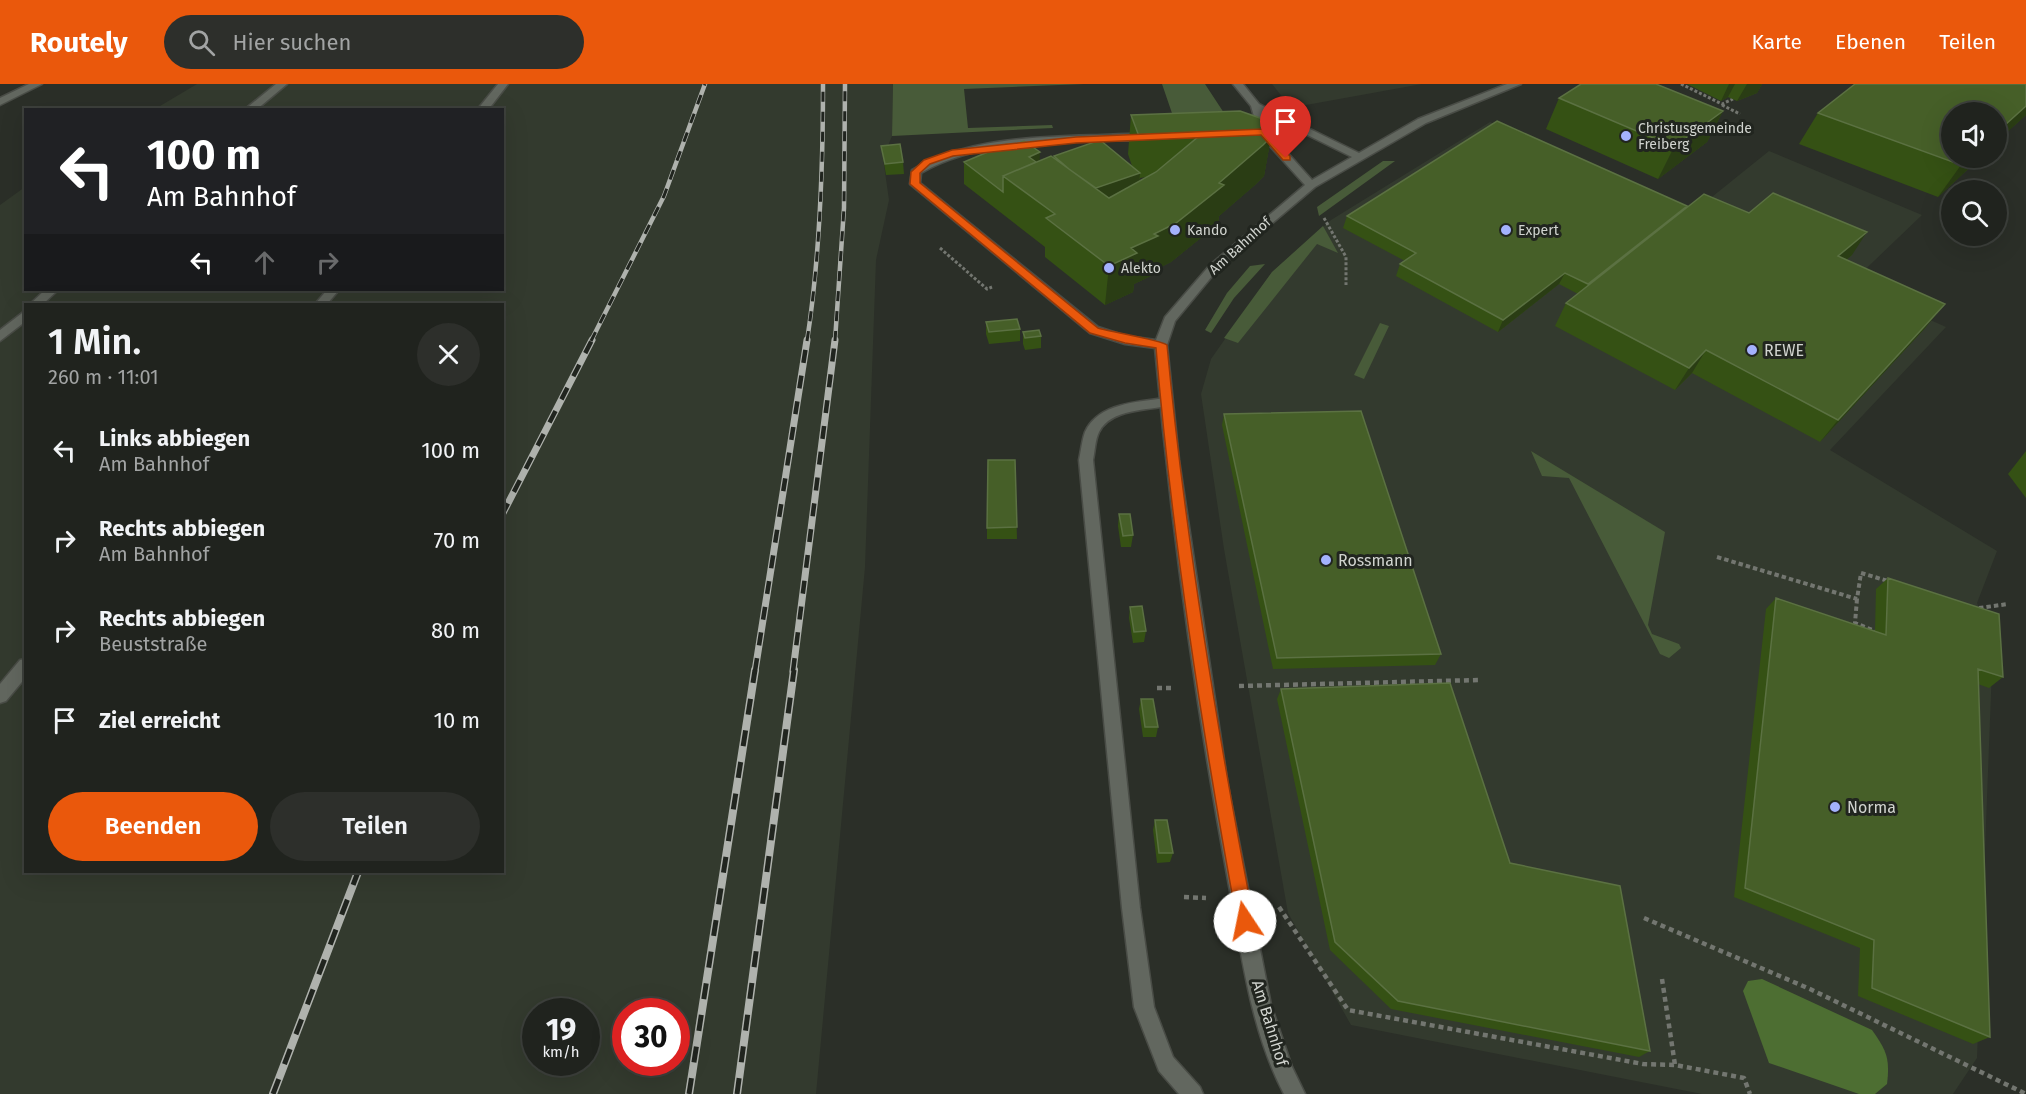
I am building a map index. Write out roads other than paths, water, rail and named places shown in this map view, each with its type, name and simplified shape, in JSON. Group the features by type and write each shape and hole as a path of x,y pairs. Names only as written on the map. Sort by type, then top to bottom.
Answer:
{"street":[{"path":"0,102 37,84"},
{"path":"251,108 282,84"},
{"path":"484,108 502,84"},
{"path":"1238,84 1256,106 1263,132 1311,185"},
{"name":"Am Bahnhof","path":"1295,1094 1283,1071 1261,1005 1220,786 1165,402 1161,345 1169,320 1214,267 1311,185 1422,121 1516,84"},
{"path":"1256,106 1358,156"},
{"path":"1251,132 1263,132"},
{"path":"1158,136 1019,144 952,153 927,162 916,172 915,184 1094,330 1125,340 1161,345"},
{"path":"37,303 51,291"},
{"path":"322,303 332,291"},
{"path":"0,337 24,316"},
{"path":"1165,402 1113,413 1101,420 1093,430 1086,460 1131,908 1144,1006 1166,1064 1193,1094"},
{"path":"0,696 24,667"}],"railway":[{"path":"591,341 664,196 705,84"},
{"path":"807,341 820,213 823,84"},
{"path":"835,341 844,208 845,84"},
{"path":"504,511 592,340"},
{"path":"755,671 807,340"},
{"path":"793,671 835,340"},
{"path":"689,1094 755,670"},
{"path":"737,1094 794,670"},
{"path":"273,1094 358,873"}],"place":[{"name":"Christusgemeinde Freiberg","path":"1626,136"},
{"name":"Kando","path":"1175,230"},
{"name":"Expert","path":"1506,230"},
{"name":"Alekto","path":"1109,268"},
{"name":"REWE","path":"1752,350"},
{"name":"Rossmann","path":"1326,560"},
{"name":"Norma","path":"1835,807"}]}
